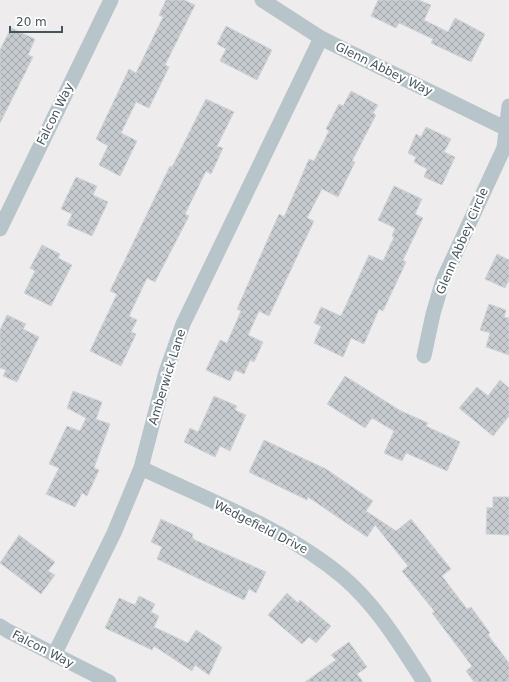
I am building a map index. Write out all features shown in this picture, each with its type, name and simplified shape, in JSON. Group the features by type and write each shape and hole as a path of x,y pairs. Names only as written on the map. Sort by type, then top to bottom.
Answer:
{"street":[{"name":"Falcon Way","path":"0,229 111,0"},
{"name":"Glenn Abbey Way","path":"262,0 321,38 508,129"},
{"name":"Amberwick Lane","path":"54,655 114,533 141,468 166,372 183,324 321,38"},
{"name":"Glenn Abbey Circle","path":"424,356 433,314 443,280 504,148 508,129 509,106"},
{"name":"Wedgefield Drive","path":"141,468 283,536 315,555 344,578 369,604 392,633 424,682"},
{"name":"Falcon Way","path":"0,626 109,682"}],"building":[{"path":"166,0 184,0 195,5 165,65 169,67 149,108 136,102 121,133 137,141 120,176 99,165 108,146 96,139 129,69 136,73 163,17 159,15"},
{"path":"378,0 419,0 431,5 424,20 448,32 455,18 485,34 471,62 431,43 433,39 399,23 396,28 371,16"},
{"path":"226,26 272,50 257,80 220,61 226,49 217,44"},
{"path":"11,28 35,39 28,55 33,57 0,123 0,50"},
{"path":"351,91 378,105 373,113 376,115 352,161 355,162 338,197 322,189 307,218 314,221 269,316 259,311 248,335 263,342 254,362 250,360 244,374 235,370 230,381 206,370 220,340 227,343 241,311 237,309 279,214 284,217 309,159 314,161 329,131 326,129 339,104 343,106"},
{"path":"206,99 234,112 217,146 223,148 211,174 206,171 185,214 189,216 155,282 147,278 129,316 137,320 131,332 136,334 121,366 90,351 117,294 110,291 170,166 172,167"},
{"path":"426,127 451,139 444,152 455,157 442,185 424,177 427,169 414,162 416,157 408,153 416,134 421,137"},
{"path":"76,177 97,186 93,195 108,202 92,236 67,225 72,214 61,209"},
{"path":"394,186 422,199 415,214 423,218 403,260 406,262 383,311 379,309 364,344 351,338 343,357 314,343 321,326 314,323 321,307 341,316 369,255 383,261 394,237 392,236 395,228 378,220"},
{"path":"42,245 60,254 58,258 72,265 51,306 24,293 35,271 30,268"},
{"path":"497,254 509,260 509,280 505,288 485,279"},
{"path":"489,304 506,310 504,317 509,318 509,355 486,347 490,333 480,330"},
{"path":"7,315 26,324 23,329 39,337 17,382 3,376 6,370 0,368 0,330"},
{"path":"345,376 401,411 428,423 426,426 460,442 447,471 406,453 402,461 384,453 394,431 372,418 365,428 327,404"},
{"path":"500,380 509,388 509,416 493,436 459,408 477,387 488,396"},
{"path":"73,391 102,402 96,419 110,424 94,468 99,470 87,496 82,493 75,507 46,494 59,468 49,464 67,426 80,431 86,418 67,408"},
{"path":"214,396 237,406 235,410 246,415 230,451 220,446 215,457 184,442 190,428 198,432"},
{"path":"264,440 326,469 373,501 366,511 396,531 411,519 451,569 442,576 467,609 471,607 490,633 488,635 509,663 509,682 474,682 466,671 472,666 432,613 435,612 402,571 408,566 375,525 367,537 308,497 307,500 249,472"},
{"path":"493,497 509,497 509,535 486,534 487,507 493,508"},
{"path":"161,519 193,534 192,537 195,540 266,572 256,593 249,589 244,600 157,559 162,547 151,542"},
{"path":"19,535 55,562 48,571 55,575 41,594 0,563"},
{"path":"287,593 298,603 300,600 331,626 316,643 309,637 302,644 268,615"},
{"path":"139,596 155,604 151,612 159,616 154,627 188,643 196,630 222,647 209,675 195,665 192,671 154,646 152,650 105,628 119,598 135,605"},
{"path":"349,642 367,667 357,674 363,682 305,682 336,660 331,655"}]}
